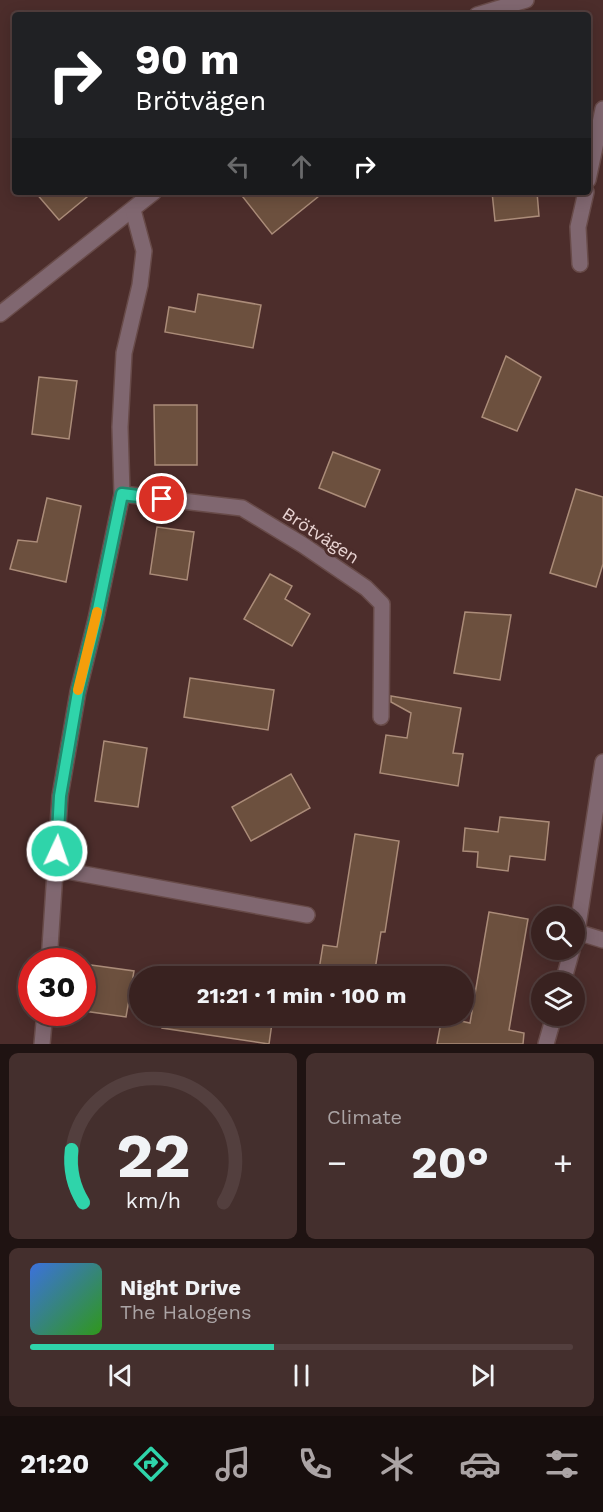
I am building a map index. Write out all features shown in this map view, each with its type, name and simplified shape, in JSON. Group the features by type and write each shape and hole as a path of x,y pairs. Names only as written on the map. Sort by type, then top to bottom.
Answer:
{"street":[{"path":"487,12 526,0"},
{"path":"591,166 603,109"},
{"path":"0,314 150,195"},
{"path":"580,264 578,227 585,195"},
{"path":"50,948 60,796 78,692 122,494 120,427 124,353 140,285 144,251 133,210"},
{"name":"Brötvägen","path":"122,494 242,508 303,545 366,588 382,604 381,717"},
{"path":"581,906 603,762"},
{"path":"56,869 307,915"},
{"path":"585,938 603,940"},
{"path":"42,1044 44,1026"},
{"path":"546,1044 551,1026"}],"building":[{"path":"38,195 89,195 59,220"},
{"path":"241,195 320,195 272,234"},
{"path":"492,195 537,195 539,216 495,221"},
{"path":"198,294 261,305 253,348 165,332 169,307 195,312"},
{"path":"506,356 541,377 517,431 482,417"},
{"path":"39,377 77,381 69,439 32,434"},
{"path":"154,405 197,405 197,465 155,465"},
{"path":"333,452 380,470 365,507 319,488"},
{"path":"576,489 603,497 603,564 596,587 550,573"},
{"path":"47,498 81,506 66,582 10,569 18,540 37,542"},
{"path":"157,527 194,532 187,580 150,574"},
{"path":"270,574 292,586 285,599 310,614 292,646 244,619"},
{"path":"465,612 511,615 500,680 454,673"},
{"path":"190,678 274,690 268,730 184,717"},
{"path":"391,696 461,708 453,753 463,754 458,786 380,773 386,735 407,738 411,713 391,702"},
{"path":"104,741 147,748 138,807 95,801"},
{"path":"291,774 310,808 251,841 232,807"},
{"path":"500,817 549,822 545,860 510,856 508,871 477,867 478,852 463,851 465,828 498,832"},
{"path":"355,834 399,841 385,932 381,932 376,966 320,966 323,945 337,947"},
{"path":"489,912 528,919 509,1030 524,1033 523,1044 437,1044 440,1026 474,1026 474,1000"},
{"path":"96,966 129,970 129,1000 126,1017 96,1013"},
{"path":"162,1026 272,1026 269,1044 162,1028"}],"slow traffic":[{"path":"78,690 97,612"}],"route":[{"path":"57,851 60,796 78,692 122,494 162,499"}]}
